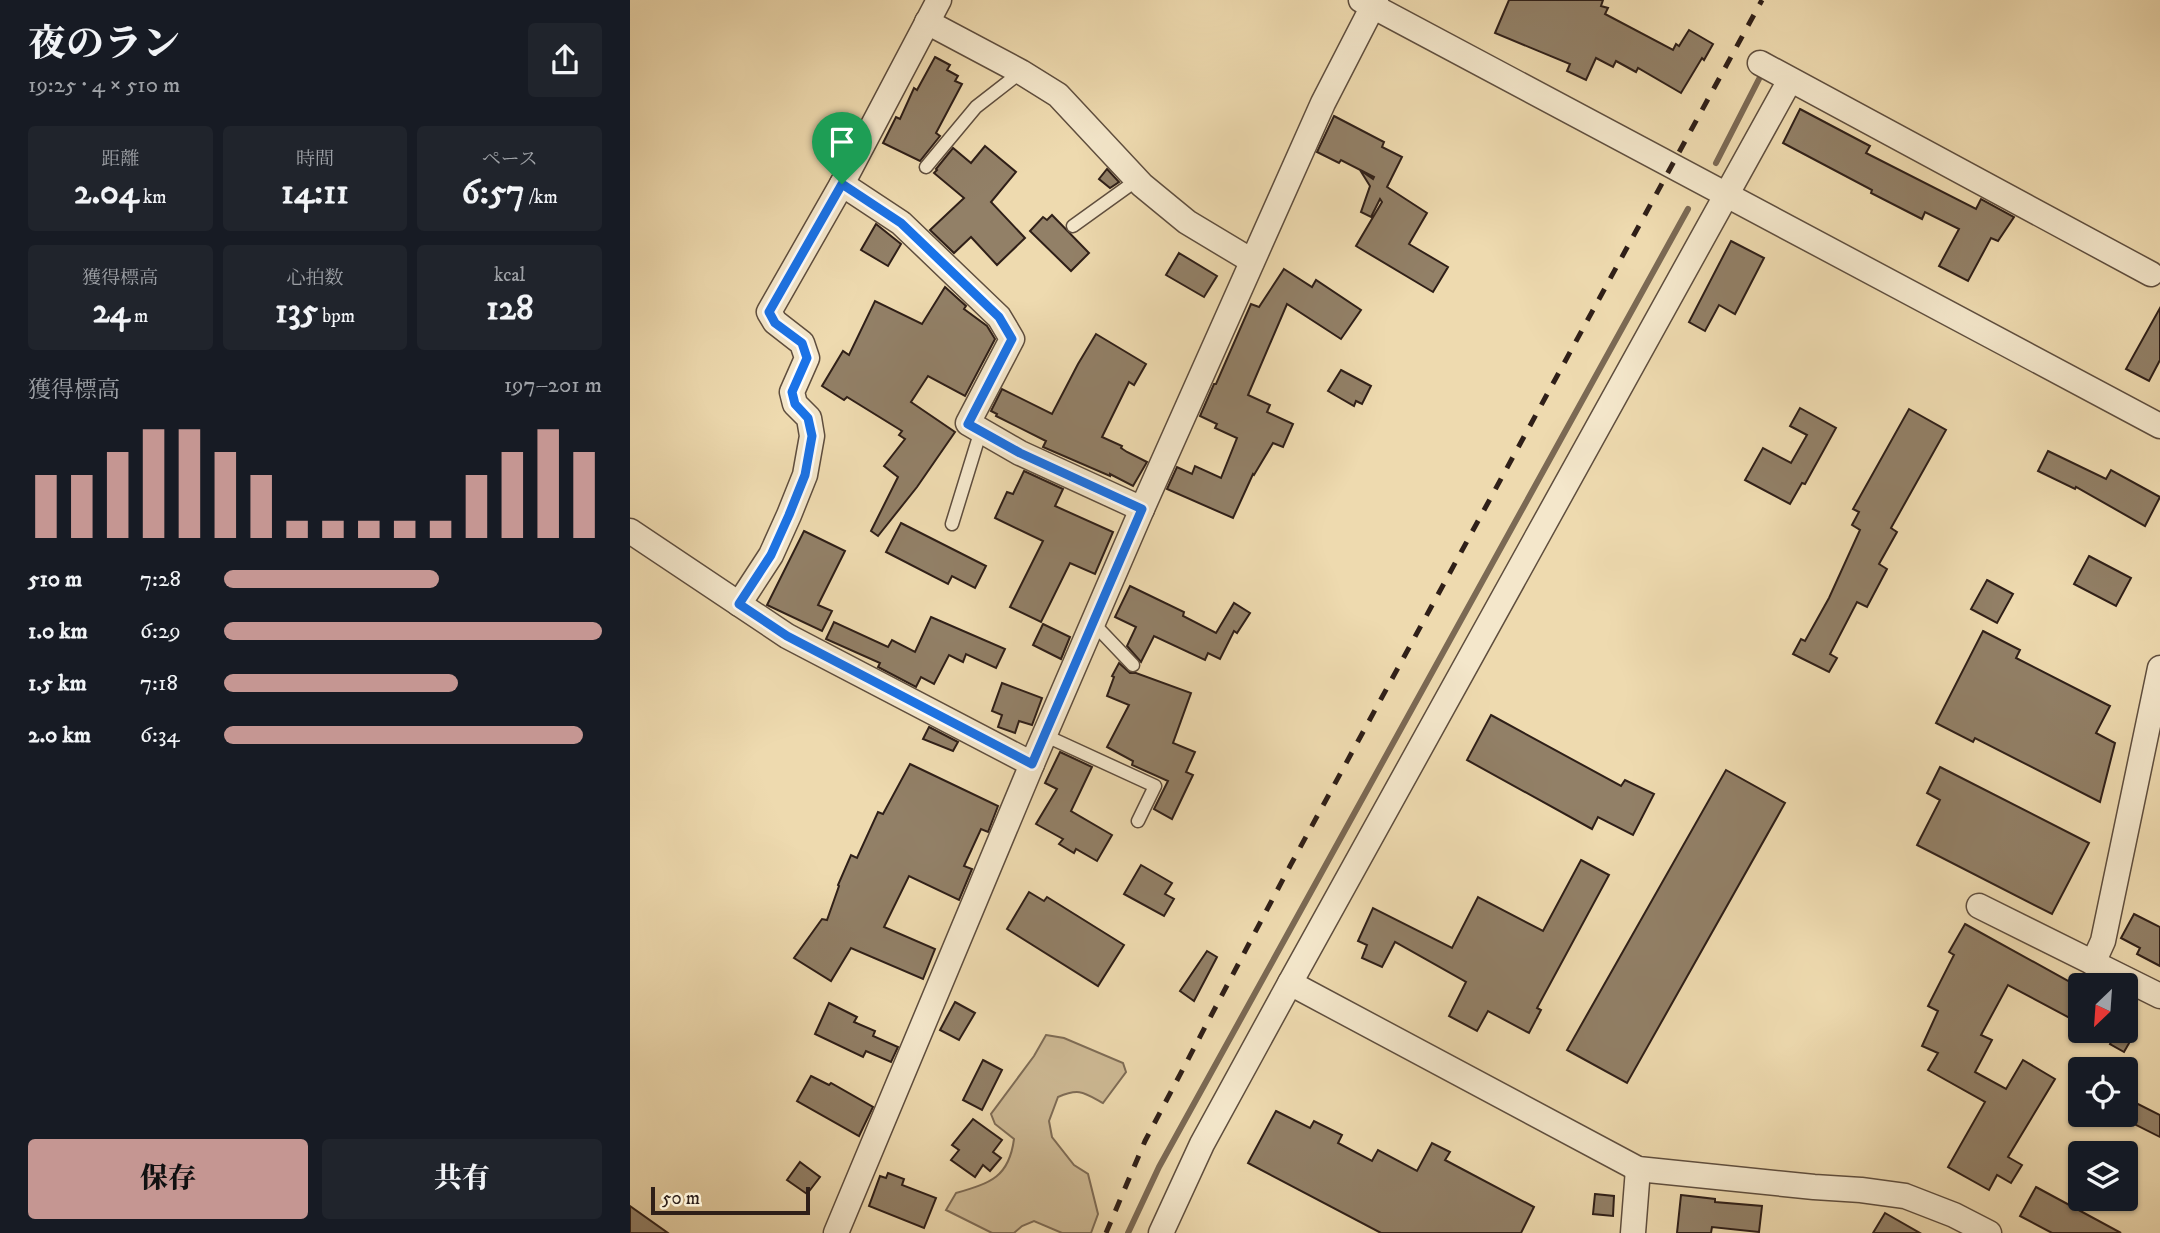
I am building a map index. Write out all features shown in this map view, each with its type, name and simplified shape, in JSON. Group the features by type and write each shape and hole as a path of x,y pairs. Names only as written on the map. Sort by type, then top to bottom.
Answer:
{"street":[{"path":"739,604 771,555 789,515 805,475 812,436 808,418 795,404 792,392 807,358 802,343 775,323 769,312 842,184 939,0"},
{"path":"836,1233 1044,735 1142,509 1370,2 2160,426"},
{"path":"927,22 1058,95 1137,180 1187,222 1252,261"},
{"path":"1760,63 2151,274"},
{"path":"1161,1233 1202,1144 1790,80"},
{"path":"842,184 901,223 999,317 1012,339 968,424 1020,453 1142,509"},
{"path":"632,537 787,636 1032,764"},
{"path":"2093,963 2102,941 2160,668"},
{"path":"1979,906 2160,996"},
{"path":"1290,983 1639,1170 1905,1196 1954,1215 1989,1233"},
{"path":"1633,1233 1639,1170"}],"lane":[{"path":"926,167 976,107 1021,72"},
{"path":"1073,226 1137,180"},
{"path":"952,524 981,430"},
{"path":"1093,623 1133,665"},
{"path":"1044,735 1155,786 1138,821"}],"shaded area":[{"path":"1046,1035 1064,1038 1123,1063 1126,1072 1103,1103 1081,1092 1058,1097 1049,1121 1052,1137 1074,1165 1088,1174 1098,1214 1091,1233 1062,1233 1034,1221 1014,1233 992,1233 946,1210 956,1193 988,1182 1003,1170 1008,1162 1014,1139 995,1124 991,1114 1034,1056"}],"building":[{"path":"1509,0 1603,0 1601,6 1608,8 1605,14 1673,50 1676,44 1679,46 1689,30 1713,44 1681,93 1638,68 1636,72 1616,61 1613,67 1596,58 1586,80 1567,71 1570,64 1495,33"},
{"path":"935,57 950,65 947,70 958,76 955,81 962,84 936,133 940,136 920,161 883,143 896,117 900,119 914,88 917,90"},
{"path":"1800,109 1870,146 1866,153 1976,209 1981,199 2014,217 1998,241 1991,238 1968,281 1939,266 1959,229 1925,212 1922,219 1783,143"},
{"path":"1334,116 1384,142 1382,147 1402,157 1387,187 1427,213 1409,244 1448,267 1433,292 1356,246 1382,202 1380,199 1371,217 1361,212 1370,186 1360,170 1373,179 1374,177 1341,160 1339,163 1317,152"},
{"path":"985,146 1016,172 991,202 1025,238 997,265 971,237 954,253 930,230 964,198 934,173 936,169 953,148 971,163"},
{"path":"1107,169 1119,182 1110,188 1099,179"},
{"path":"1052,215 1089,253 1071,271 1030,231 1043,217 1047,220"},
{"path":"876,224 901,244 888,266 861,250"},
{"path":"1731,241 1764,258 1735,314 1719,305 1705,331 1689,322"},
{"path":"1179,253 1217,276 1204,297 1166,275"},
{"path":"1284,269 1312,287 1316,280 1361,310 1341,339 1287,304 1248,395 1270,405 1267,412 1293,424 1283,447 1273,443 1253,474 1233,518 1167,489 1177,467 1192,474 1195,466 1221,478 1237,438 1215,428 1217,424 1200,416 1251,304 1259,307"},
{"path":"945,287 966,306 964,309 987,326 995,339 965,396 928,376 911,402 955,432 917,487 878,536 871,531 898,477 884,466 905,439 899,435 902,431 847,397 844,400 822,386 843,351 849,355 875,301 922,324"},
{"path":"2160,308 2160,360 2149,381 2126,369"},
{"path":"1096,334 1146,364 1134,385 1129,382 1102,437 1147,462 1133,486 1043,447 1046,441 991,411 1002,389 1052,414"},
{"path":"1341,370 1371,386 1362,404 1356,401 1354,406 1328,391"},
{"path":"1800,408 1836,428 1805,484 1802,483 1790,504 1745,480 1763,448 1791,463 1807,435 1790,426"},
{"path":"1909,409 1946,430 1891,528 1897,532 1879,564 1887,569 1867,607 1857,602 1830,654 1837,658 1829,672 1793,654 1801,639 1805,641 1829,598 1860,530 1852,525 1859,512 1853,509"},
{"path":"2048,451 2106,479 2111,470 2160,497 2145,526 2076,487 2075,489 2038,471"},
{"path":"1024,471 1063,489 1055,506 1113,532 1095,574 1070,563 1041,622 1010,607 1043,541 995,518 1007,492 1013,494"},
{"path":"901,523 986,566 975,588 952,576 948,584 886,552"},
{"path":"804,531 845,551 818,605 832,611 822,631 767,605"},
{"path":"2089,556 2131,578 2116,606 2074,584"},
{"path":"1987,580 2013,594 1997,623 1971,609"},
{"path":"1130,586 1184,612 1183,616 1216,633 1234,603 1250,613 1237,633 1234,631 1220,659 1208,653 1205,660 1154,636 1141,662 1127,646 1136,627 1115,617"},
{"path":"931,617 1005,649 996,668 966,654 963,662 949,655 934,684 921,677 916,687 878,667 880,663 826,639 834,622 888,647 892,640 915,652"},
{"path":"1043,624 1070,637 1061,659 1033,645"},
{"path":"1983,631 2020,650 2016,658 2110,706 2096,733 2115,743 2100,802 1975,738 1973,742 1936,723"},
{"path":"1119,663 1130,673 1191,693 1173,743 1195,752 1186,772 1193,775 1172,819 1154,809 1168,781 1132,765 1133,761 1107,747 1129,705 1107,696 1114,677 1112,676"},
{"path":"1002,683 1042,698 1032,725 1019,721 1015,733 998,727 1002,715 992,711"},
{"path":"1491,715 1621,786 1625,780 1654,794 1633,835 1598,817 1592,829 1467,760"},
{"path":"929,727 958,742 953,751 923,739"},
{"path":"1060,752 1092,767 1071,811 1112,835 1097,861 1076,849 1074,853 1059,844 1063,839 1036,824 1057,789 1045,783"},
{"path":"910,764 998,806 988,832 981,829 964,866 972,869 959,900 909,876 884,927 935,949 923,979 851,948 831,981 794,958 822,919 827,920 851,855 857,858 878,812 883,814"},
{"path":"1940,767 2089,843 2052,914 1917,845 1940,800 1927,793"},
{"path":"1726,770 1785,803 1627,1083 1567,1050"},
{"path":"1581,860 1609,875 1537,1008 1541,1010 1529,1033 1488,1011 1477,1031 1449,1016 1466,982 1395,942 1382,967 1362,958 1367,945 1358,941 1373,908 1452,948 1478,897 1543,931"},
{"path":"1141,865 1172,883 1165,894 1174,899 1164,916 1124,894"},
{"path":"1029,892 1044,901 1047,897 1124,945 1098,986 1007,929"},
{"path":"2134,914 2160,927 2160,966 2137,954 2140,948 2121,938"},
{"path":"1965,924 2068,981 2068,1017 2008,985 1981,1035 1992,1040 1975,1072 2006,1089 2023,1060 2055,1079 2008,1157 2022,1165 2011,1183 1997,1175 1989,1190 1948,1167 1985,1102 1928,1070 1938,1053 1922,1046 1938,1011 1928,1006 1954,955 1949,952"},
{"path":"1207,951 1217,957 1194,1001 1180,991"},
{"path":"955,1002 975,1013 959,1040 940,1030"},
{"path":"829,1003 857,1017 854,1022 875,1031 873,1036 898,1047 891,1062 866,1051 863,1057 815,1034"},
{"path":"2111,1043 2129,1043 2124,1052"},
{"path":"983,1060 1002,1070 982,1110 963,1100"},
{"path":"811,1076 829,1085 831,1083 873,1107 859,1136 797,1101"},
{"path":"2138,1104 2160,1115 2160,1137 2138,1126"},
{"path":"1276,1111 1310,1128 1314,1121 1342,1135 1338,1143 1372,1161 1378,1150 1417,1171 1432,1143 1450,1152 1445,1160 1534,1207 1521,1233 1381,1233 1248,1163"},
{"path":"973,1119 1002,1140 993,1152 1001,1158 990,1171 983,1165 975,1177 951,1160 959,1150 952,1145"},
{"path":"800,1162 820,1177 807,1194 787,1180"},
{"path":"888,1173 904,1179 902,1185 936,1198 924,1228 869,1206 880,1176 886,1178"},
{"path":"2036,1187 2068,1204 2068,1211 2080,1211 2121,1233 2052,1233 2020,1216"},
{"path":"1595,1194 1614,1196 1613,1216 1593,1214"},
{"path":"1681,1195 1715,1199 1715,1202 1762,1206 1759,1232 1712,1227 1711,1233 1677,1233"},
{"path":"630,1206 668,1233 630,1233"},
{"path":"1885,1213 1920,1233 1873,1233"}],"waterway":[{"path":"1716,163 1759,79"},
{"path":"1128,1233 1159,1167 1688,209"}],"railway":[{"path":"1106,1233 1145,1141 1290,866 1762,0"}],"route":[{"path":"842,184 901,223 999,317 1012,339 968,424 1020,453 1142,509 1032,764 787,636 739,604 771,555 789,515 805,475 812,436 808,418 795,404 792,392 807,358 802,343 775,323 769,312 842,184"}]}
